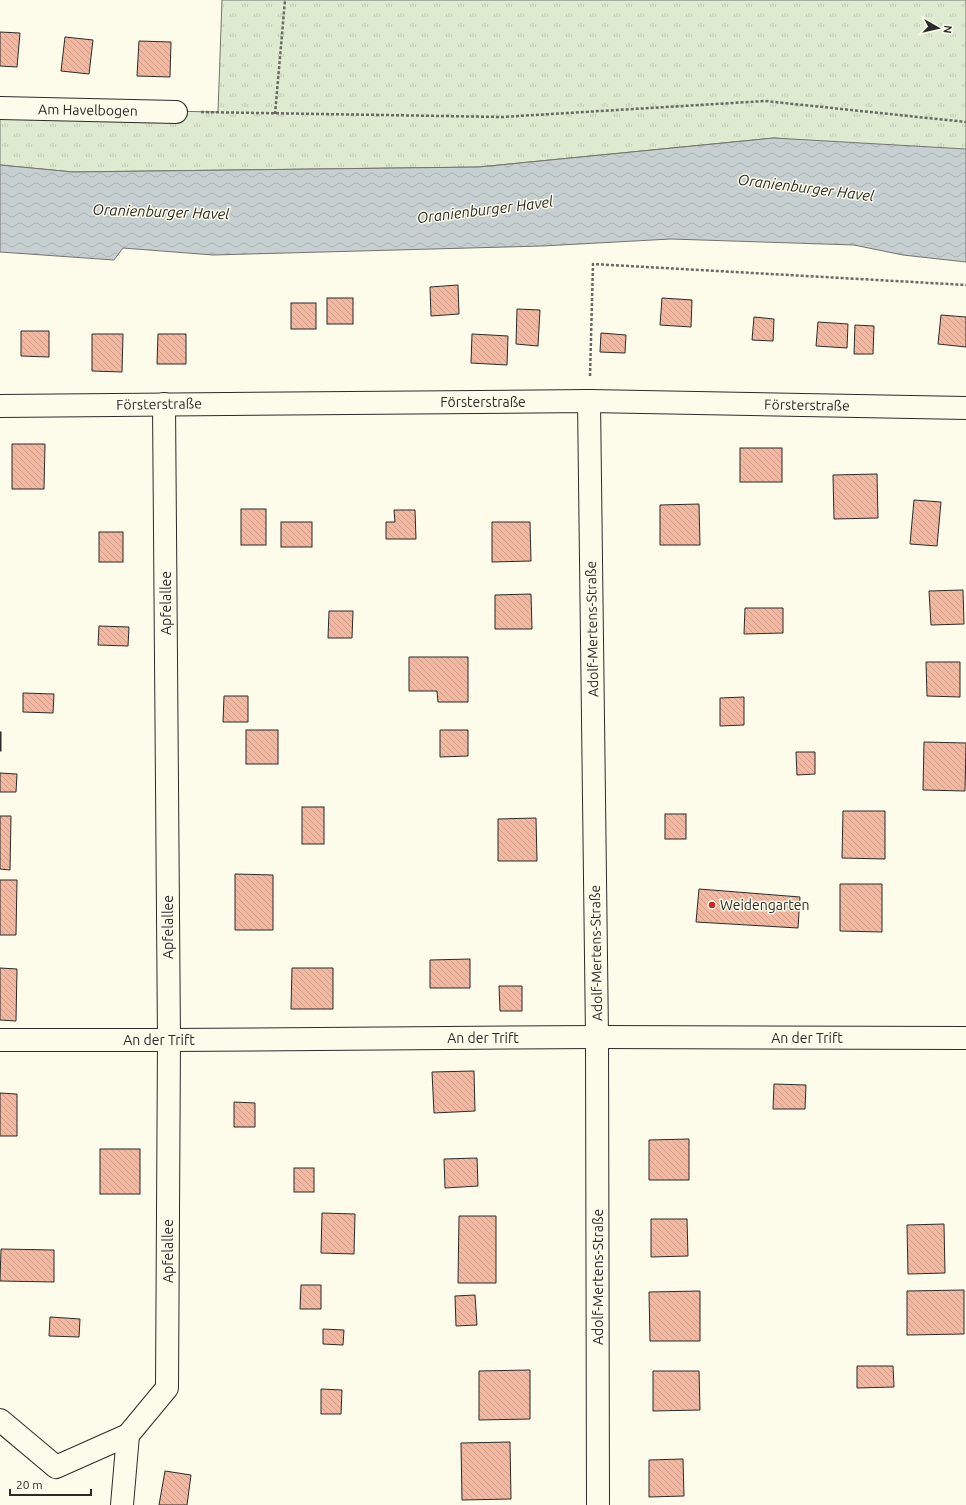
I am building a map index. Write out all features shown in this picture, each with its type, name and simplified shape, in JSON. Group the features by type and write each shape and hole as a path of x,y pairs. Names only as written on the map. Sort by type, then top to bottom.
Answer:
{"street":[{"name":"Am Havelbogen","path":"0,108 176,112"},
{"name":"Försterstraße","path":"0,406 589,401 966,408"},
{"name":"Adolf-Mertens-Straße","path":"589,401 597,1037 598,1505"},
{"name":"Apfelallee","path":"128,1435 167,1388 169,1040 164,404"},
{"name":"An der Trift","path":"0,1040 597,1037 966,1038"},
{"path":"0,1420 56,1467 128,1435 122,1505"}],"path":[{"path":"275,114 285,0"},
{"path":"176,112 502,117 765,100 966,122"},
{"path":"589,401 593,264 966,285"}],"green space":[{"path":"222,0 966,0 966,157 774,138 479,167 73,172 0,165 0,108 218,112"}],"water":[{"name":"Oranienburger Havel","path":"774,138 966,149 966,262 903,255 854,245 671,239 542,246 213,255 123,248 114,260 0,252 0,165 73,172 479,167"}],"building":[{"path":"0,32 20,33 17,67 0,66"},
{"path":"65,37 93,40 89,74 61,71"},
{"path":"139,41 171,42 170,77 137,76"},
{"path":"458,285 459,314 431,316 430,287"},
{"path":"327,298 353,298 353,324 327,324"},
{"path":"662,298 692,300 691,327 660,325"},
{"path":"291,303 316,303 316,329 291,329"},
{"path":"517,309 540,310 538,346 516,344"},
{"path":"941,315 966,317 966,347 938,344"},
{"path":"754,317 774,319 773,341 752,340"},
{"path":"818,322 848,324 847,348 816,346"},
{"path":"855,325 874,326 873,354 854,354"},
{"path":"21,331 49,331 49,357 21,356"},
{"path":"601,333 626,335 625,353 600,352"},
{"path":"92,334 123,334 122,372 92,371"},
{"path":"158,334 186,334 186,364 157,364"},
{"path":"472,334 508,336 507,365 471,363"},
{"path":"12,444 45,444 44,489 12,489"},
{"path":"740,448 782,448 782,482 740,482"},
{"path":"877,474 878,518 834,519 833,475"},
{"path":"914,500 941,502 937,546 910,544"},
{"path":"699,504 700,545 660,545 660,505"},
{"path":"241,509 266,509 266,545 241,545"},
{"path":"394,510 415,510 416,539 386,539 386,522 395,522"},
{"path":"281,522 312,522 312,547 281,547"},
{"path":"492,522 530,522 531,561 492,562"},
{"path":"99,532 123,532 123,562 99,562"},
{"path":"963,590 964,624 931,625 929,591"},
{"path":"531,594 532,629 495,629 495,595"},
{"path":"745,608 783,608 783,633 744,634"},
{"path":"329,611 353,611 352,638 328,638"},
{"path":"99,626 129,627 128,646 98,645"},
{"path":"409,657 468,657 468,702 438,702 437,691 409,691"},
{"path":"926,662 960,662 960,697 927,696"},
{"path":"23,693 54,694 53,713 23,712"},
{"path":"224,696 248,696 248,722 223,722"},
{"path":"744,697 744,725 720,726 720,698"},
{"path":"246,730 278,730 278,764 246,764"},
{"path":"440,730 468,730 468,756 440,757"},
{"path":"1,732 1,751 0,751"},
{"path":"924,742 966,743 965,791 923,790"},
{"path":"796,752 815,752 815,774 797,775"},
{"path":"0,773 17,774 16,792 0,792"},
{"path":"302,807 324,807 324,844 302,844"},
{"path":"843,811 885,811 885,859 842,858"},
{"path":"665,814 686,814 686,839 665,839"},
{"path":"0,816 11,816 10,870 0,869"},
{"path":"536,818 537,861 498,861 498,819"},
{"path":"235,874 273,875 273,930 235,930"},
{"path":"0,880 17,880 16,935 0,935"},
{"path":"840,884 882,884 882,932 840,931"},
{"path":"699,889 800,897 798,928 696,922"},
{"path":"470,959 470,988 430,988 430,960"},
{"path":"0,968 17,969 16,1021 0,1020"},
{"path":"292,968 333,968 333,1009 291,1009"},
{"path":"499,986 522,986 522,1011 500,1011"},
{"path":"474,1071 475,1111 434,1113 432,1072"},
{"path":"774,1084 806,1085 805,1109 773,1109"},
{"path":"0,1093 17,1094 17,1136 0,1136"},
{"path":"234,1102 255,1103 255,1127 234,1127"},
{"path":"689,1139 689,1180 649,1180 649,1140"},
{"path":"100,1149 140,1149 140,1194 100,1194"},
{"path":"477,1158 478,1186 445,1188 444,1159"},
{"path":"294,1168 314,1168 314,1192 294,1192"},
{"path":"322,1213 355,1214 354,1254 321,1253"},
{"path":"459,1216 496,1216 496,1283 458,1283"},
{"path":"651,1219 687,1219 688,1256 651,1257"},
{"path":"944,1224 945,1273 908,1274 907,1225"},
{"path":"1,1249 54,1250 54,1282 0,1281"},
{"path":"301,1285 321,1285 321,1309 300,1309"},
{"path":"964,1290 964,1334 907,1335 907,1291"},
{"path":"700,1291 700,1341 650,1341 649,1292"},
{"path":"475,1295 477,1325 456,1326 455,1296"},
{"path":"50,1317 80,1319 79,1337 49,1336"},
{"path":"323,1329 344,1330 343,1345 323,1344"},
{"path":"857,1366 893,1366 894,1387 857,1388"},
{"path":"530,1370 530,1419 479,1420 479,1371"},
{"path":"653,1371 699,1371 700,1410 653,1411"},
{"path":"321,1389 342,1390 341,1414 321,1414"},
{"path":"510,1442 511,1499 462,1500 461,1443"},
{"path":"683,1459 684,1496 649,1497 649,1460"},
{"path":"165,1471 191,1475 187,1505 159,1505"}],"place":[{"name":"Weidengarten","path":"712,905"}]}
